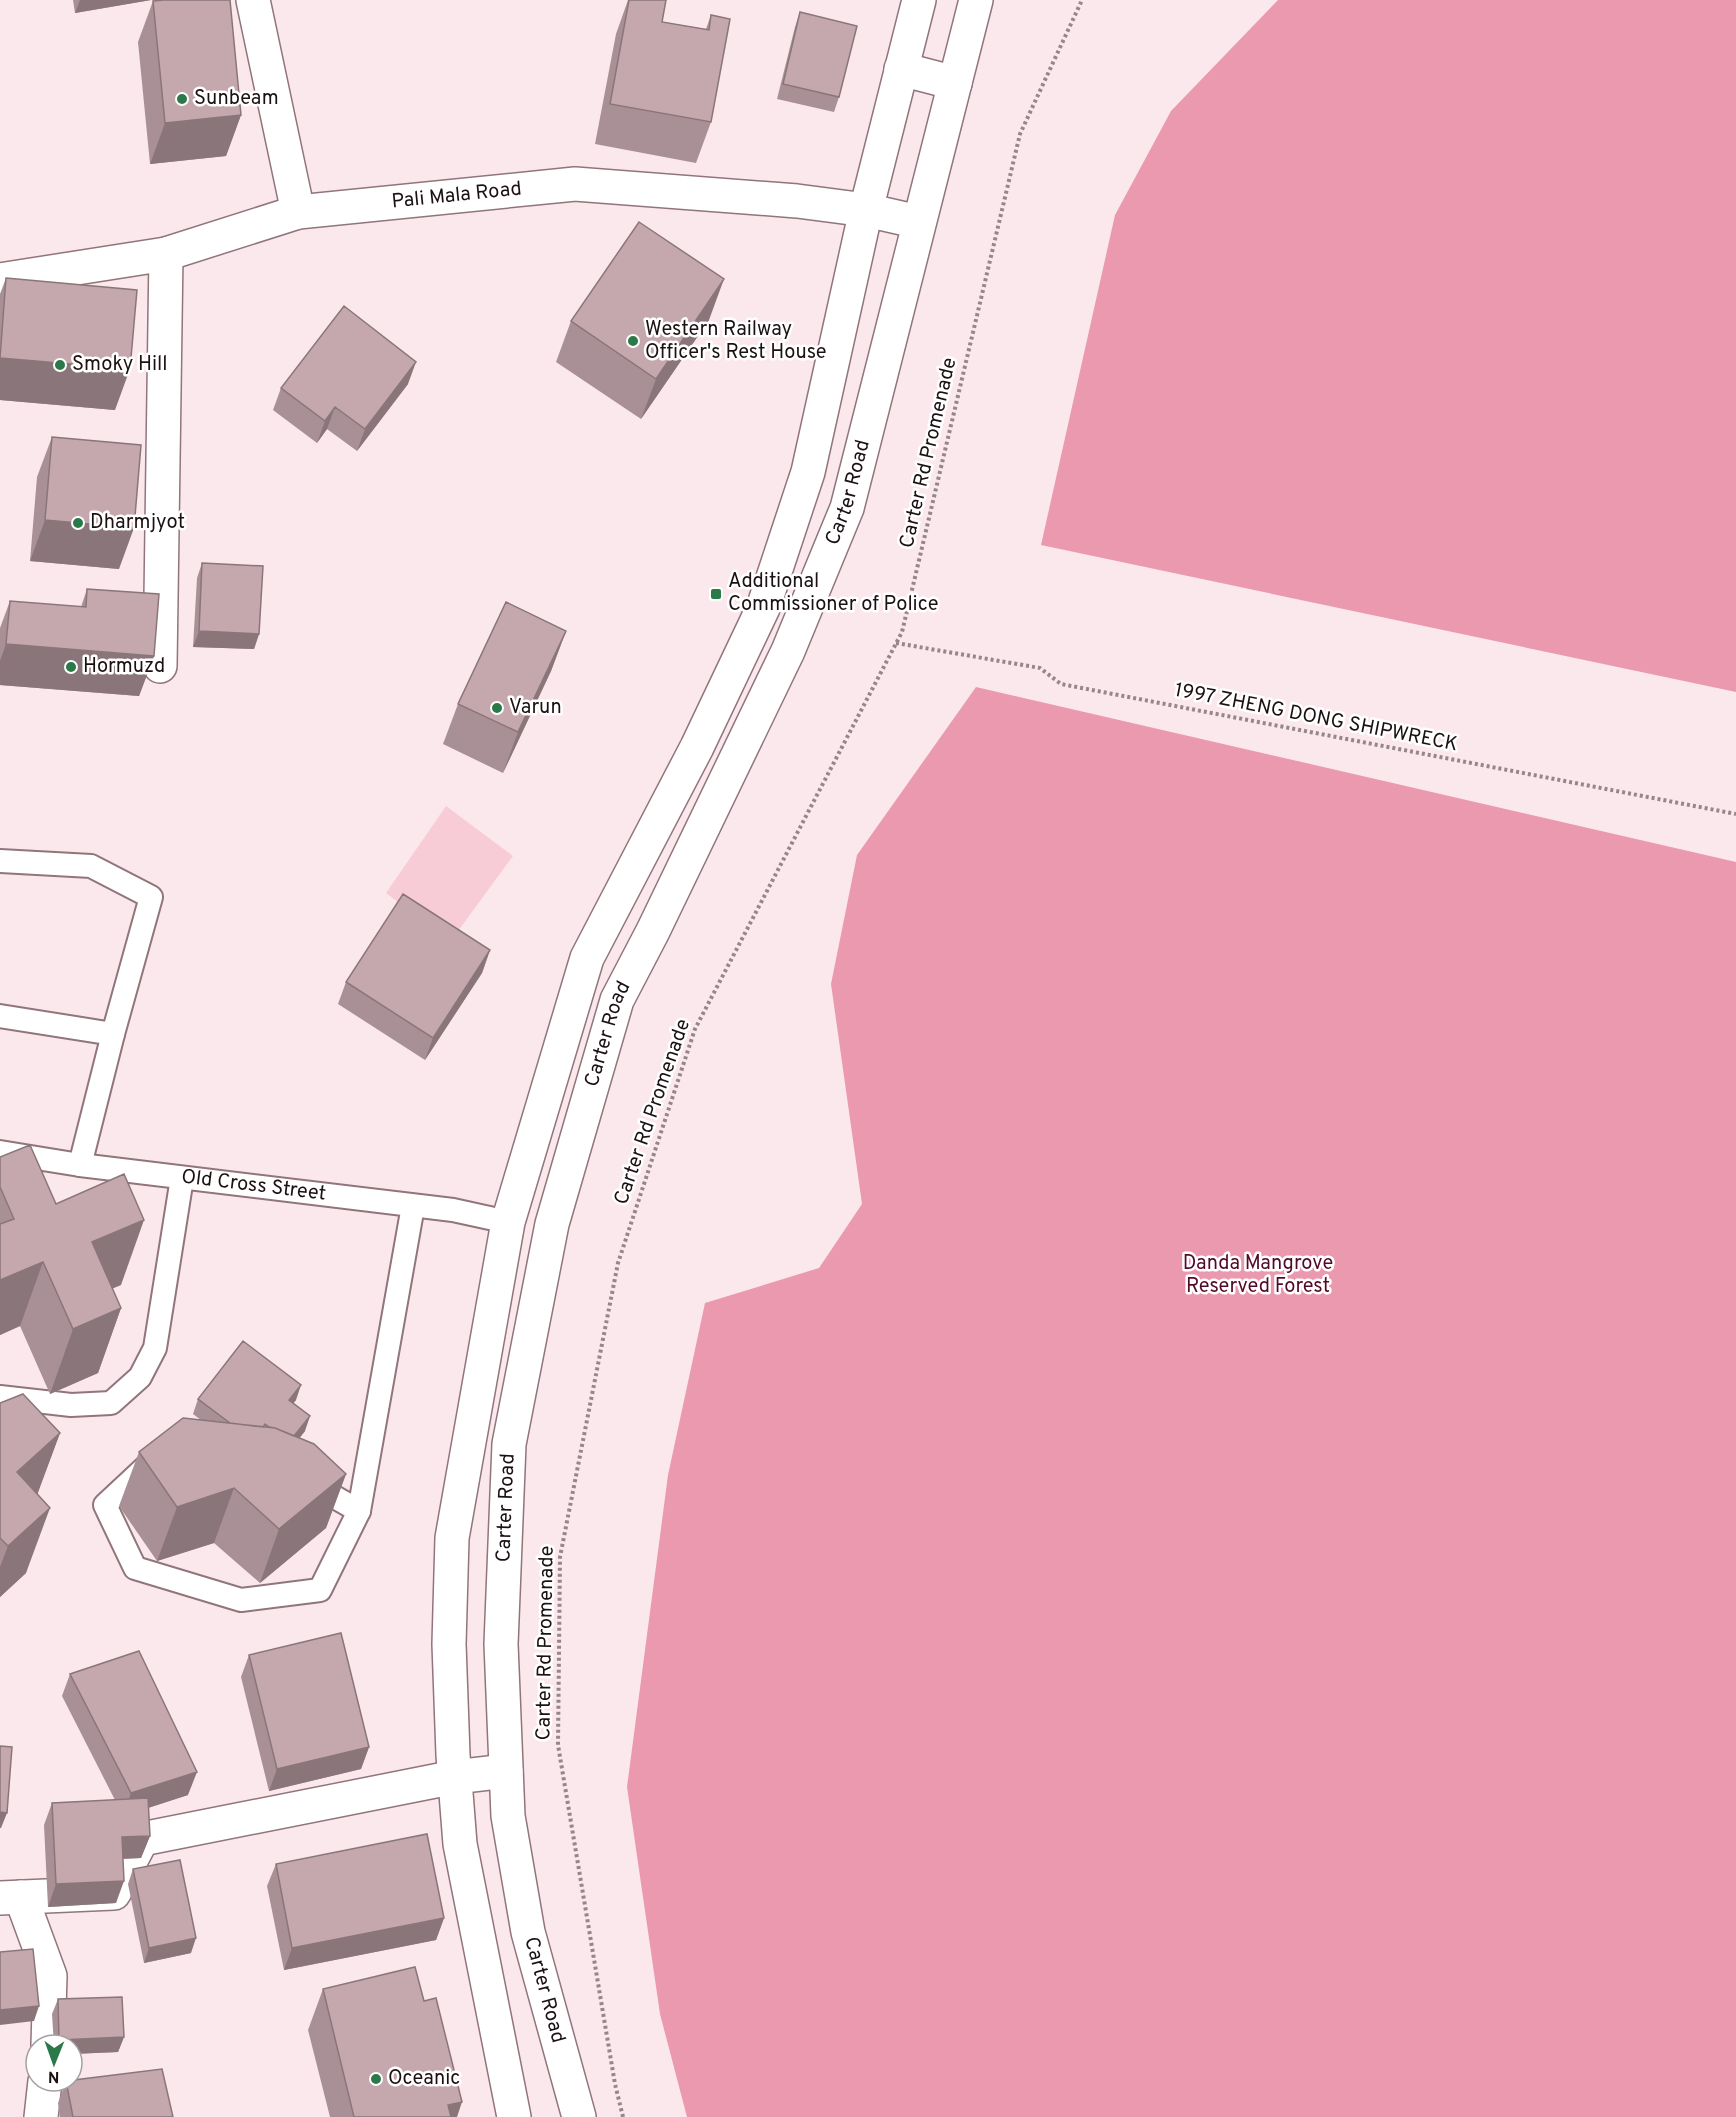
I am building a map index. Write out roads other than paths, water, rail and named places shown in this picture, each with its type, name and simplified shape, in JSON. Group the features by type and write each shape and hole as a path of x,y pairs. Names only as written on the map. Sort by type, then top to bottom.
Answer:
{"main road":[{"path":"253,0 298,212"},
{"name":"Carter Road","path":"514,2117 460,1844 449,1644 452,1538 508,1222 586,958 697,747 763,608 808,472 866,210 919,0"},
{"name":"Carter Road","path":"579,2117 528,1932 508,1816 501,1644 509,1444 552,1224 617,1000 654,931 788,651 847,508 976,0"},
{"path":"902,69 955,83"},
{"name":"Pali Mala Road","path":"0,280 166,254 298,212 575,184 797,201 866,210 919,222"},
{"path":"160,666 166,254"},
{"path":"48,2033 50,1976 10,1897 114,1893 142,1839 455,1777 507,1771"},
{"path":"41,2117 44,2093"}],"lane":[{"path":"0,861 91,866 151,897 80,1165"},
{"path":"0,1016 113,1034"},
{"name":"Old Cross Street","path":"0,1152 80,1165 453,1210 508,1222"},
{"path":"0,1397 71,1405 111,1404 140,1377 154,1348 182,1178"},
{"path":"175,1461 153,1460 105,1505 135,1568 241,1600 320,1590 359,1511 413,1206"},
{"path":"287,1469 359,1511"}],"place":[{"name":"Sunbeam","path":"182,99"},
{"name":"Western Railway Officer's Rest House","path":"633,341"},
{"name":"Smoky Hill","path":"60,365"},
{"name":"Dharmjyot","path":"78,523"},
{"name":"Additional Commissioner of Police","path":"716,594"},
{"name":"Hormuzd","path":"71,667"},
{"name":"Varun","path":"497,708"},
{"name":"Oceanic","path":"376,2079"}],"park label":[{"name":"Danda Mangrove Reserved Forest","path":"1258,1276"}]}
